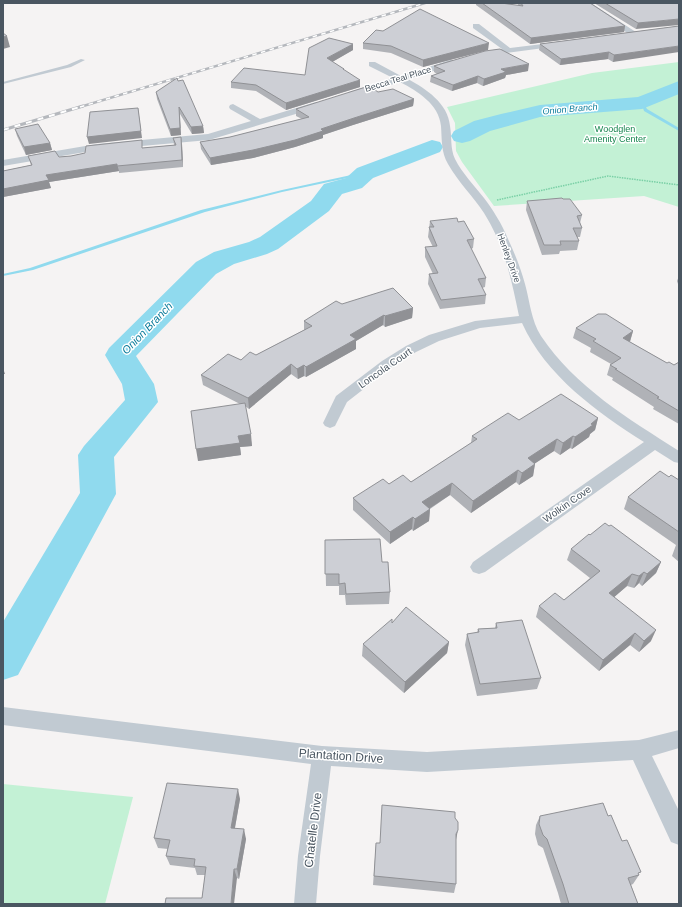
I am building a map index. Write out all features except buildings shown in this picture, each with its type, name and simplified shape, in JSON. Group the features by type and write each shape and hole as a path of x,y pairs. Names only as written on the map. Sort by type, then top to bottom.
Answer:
{"street":[{"path":"586,3 639,33 619,36"},
{"path":"476,26 508,50"},
{"path":"477,56 508,50 564,43"},
{"name":"Becca Teal Place","path":"340,97 462,59"},
{"name":"Henley Drive","path":"372,64 428,97 440,109 446,122 446,141 449,157 486,208 501,233 517,274 526,319 541,345 556,365 580,390 616,417 679,458"},
{"path":"3,163 97,147 208,136 326,102"},
{"path":"233,107 259,122"},
{"name":"Loncola Court","path":"330,423 341,399 387,364 411,349 434,338 479,324 526,319"},
{"name":"Wolkin Cove","path":"479,567 655,442"},
{"name":"Plantation Drive","path":"3,716 322,756 427,762 497,760 639,750 679,739"},
{"path":"639,750 679,834"},
{"name":"Chatelle Drive","path":"305,904 309,856 322,756"}],"lane":[{"path":"3,83 69,66 83,60"}],"path":[{"path":"493,201 608,176 679,185"}],"green space":[{"name":"Woodglen Amenity Center","path":"679,62 679,207 644,196 494,206 462,162 456,151 455,123 447,107 592,73"},
{"path":"3,784 133,797 105,904 3,904"}],"waterway":[{"name":"Onion Branch","path":"462,136 482,126 540,111 642,103 679,87"},
{"path":"642,103 645,110 679,130"},
{"name":"Onion Branch","path":"3,661 98,494 96,455 142,402 138,384 120,355 206,268 224,258 258,248 269,243 320,206 333,189 354,183 365,173 432,147"},
{"path":"3,275 31,269 203,211 282,191 365,173"}],"railway":[{"path":"80,107 425,3"},
{"path":"3,130 83,106"}]}
